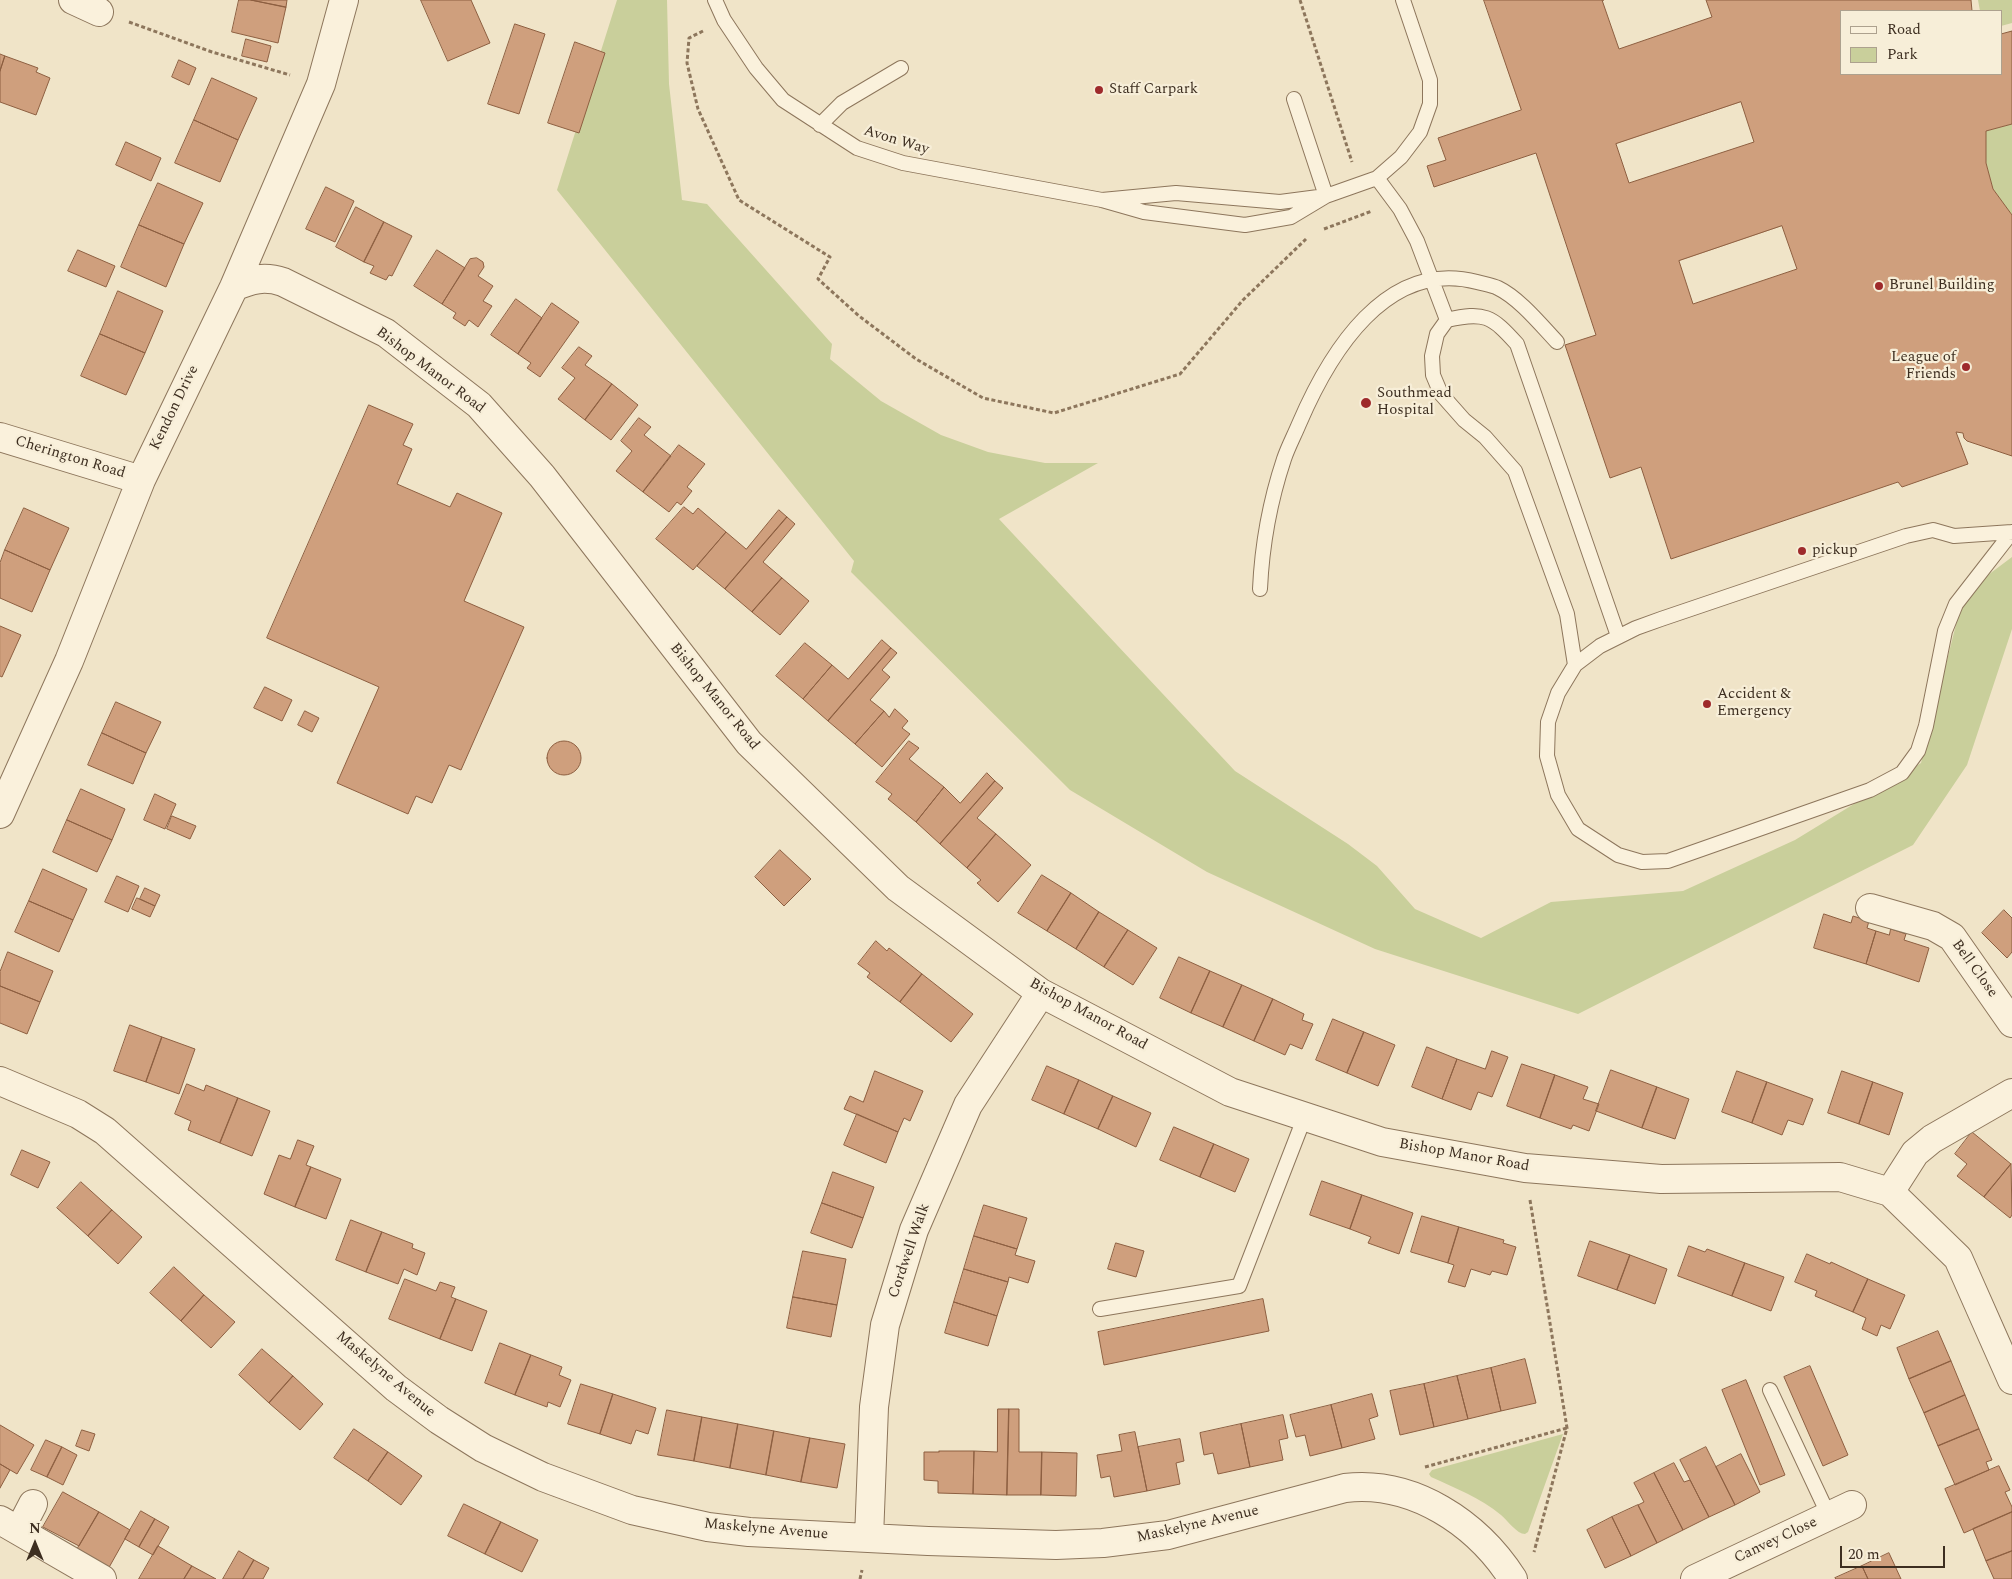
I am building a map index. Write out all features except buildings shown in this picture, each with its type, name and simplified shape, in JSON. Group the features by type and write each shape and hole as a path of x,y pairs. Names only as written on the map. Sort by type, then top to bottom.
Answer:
{"street":[{"path":"73,0 99,12"},
{"name":"Kendon Drive","path":"0,814 69,661 141,480 234,287 322,84 344,0"},
{"name":"Bishop Manor Road","path":"234,287 248,281 260,279 272,279 283,282 386,333 479,405 542,476 749,743 898,888 1041,993 1230,1092 1382,1142 1525,1168 1661,1179 1840,1177 1890,1192 1958,1258 2012,1380"},
{"name":"Cherington Road","path":"0,437 141,480"},
{"name":"Bell Close","path":"1870,908 1933,926 1952,937 2012,1023"},
{"name":"Cordwell Walk","path":"868,1538 874,1407 885,1324 914,1230 968,1105 1041,993"},
{"name":"Maskelyne Avenue","path":"0,1081 78,1114 105,1131 396,1388 439,1420 483,1448 543,1477 640,1512 724,1529 868,1538 1056,1545 1103,1544 1168,1535 1345,1488 1364,1486 1399,1491 1443,1510 1463,1523 1494,1554 1522,1570"},
{"path":"1890,1192 1915,1153 1932,1139 2012,1093"},
{"path":"33,1504 9,1526 102,1579"},
{"name":"Canvey Close","path":"1695,1579 1841,1511"}],"lane":[{"name":"Avon Way","path":"715,0 724,20 756,68 783,100 857,148 903,163 1102,200 1144,212 1245,225 1291,217 1326,196"},
{"name":"Avon Way","path":"1102,200 1176,193 1280,202 1326,196 1378,178 1401,157 1420,132 1430,104 1430,80 1404,0"},
{"path":"820,125 842,103 901,68"},
{"path":"1294,99 1326,196"},
{"path":"1378,178 1395,203 1417,242 1447,320"},
{"path":"1260,589 1268,518 1284,459 1324,372 1358,324 1383,301 1408,287 1430,279 1444,277 1464,279 1499,288 1528,311 1557,342"},
{"path":"1575,665 1567,614 1515,471 1485,437 1464,420 1441,394 1433,375 1432,356 1437,334 1447,320 1466,315 1484,317 1498,323 1517,344 1618,636"},
{"path":"1933,530 1954,536 2012,532 1956,604 1945,631 1926,726 1918,751 1902,773 1870,790 1668,860 1642,862 1618,855 1578,829 1558,795 1547,756 1548,722 1558,693 1575,665 1600,646 1618,636 1661,619 1906,536 1933,530"},
{"path":"1100,1309 1239,1286 1305,1116"},
{"name":"Canvey Close","path":"1770,1390 1841,1511"}],"path":[{"path":"1300,0 1368,212"},
{"path":"99,12 212,52 322,84"},
{"path":"724,20 689,38 687,63 698,108 739,200 830,257 818,279 860,316 916,359 983,398 1054,413 1180,374 1243,300 1312,233"},
{"path":"1320,230 1395,203"},
{"path":"1522,1570 1567,1428 1525,1168"},
{"path":"1419,1468 1567,1428"}],"green space":[{"path":"617,0 667,0 669,84 682,200 707,204 832,344 830,359 881,401 941,435 988,452 1045,463 1098,463 999,519 1235,771 1348,844 1377,866 1415,909 1481,938 1551,902 1683,891 1795,840 1921,763 1964,593 2012,557 2012,629 1967,765 1913,845 1578,1014 1375,949 1207,872 1070,790 851,572 854,561 557,190"},
{"path":"1978,0 2012,0 2012,23 2002,26 2002,10 1980,10"},
{"path":"2012,124 2012,215 1993,189 1986,163 1986,131"},
{"path":"1563,1434 1528,1532 1525,1534 1516,1530 1485,1503 1431,1477 1429,1474 1432,1470"}],"place":[{"name":"Staff Carpark","path":"1099,90"},
{"name":"Brunel Building","path":"1879,286"},
{"name":"League of Friends","path":"1966,367"},
{"name":"Southmead Hospital","path":"1366,403"},
{"name":"pickup","path":"1802,551"},
{"name":"Accident & Emergency","path":"1707,704"}]}
